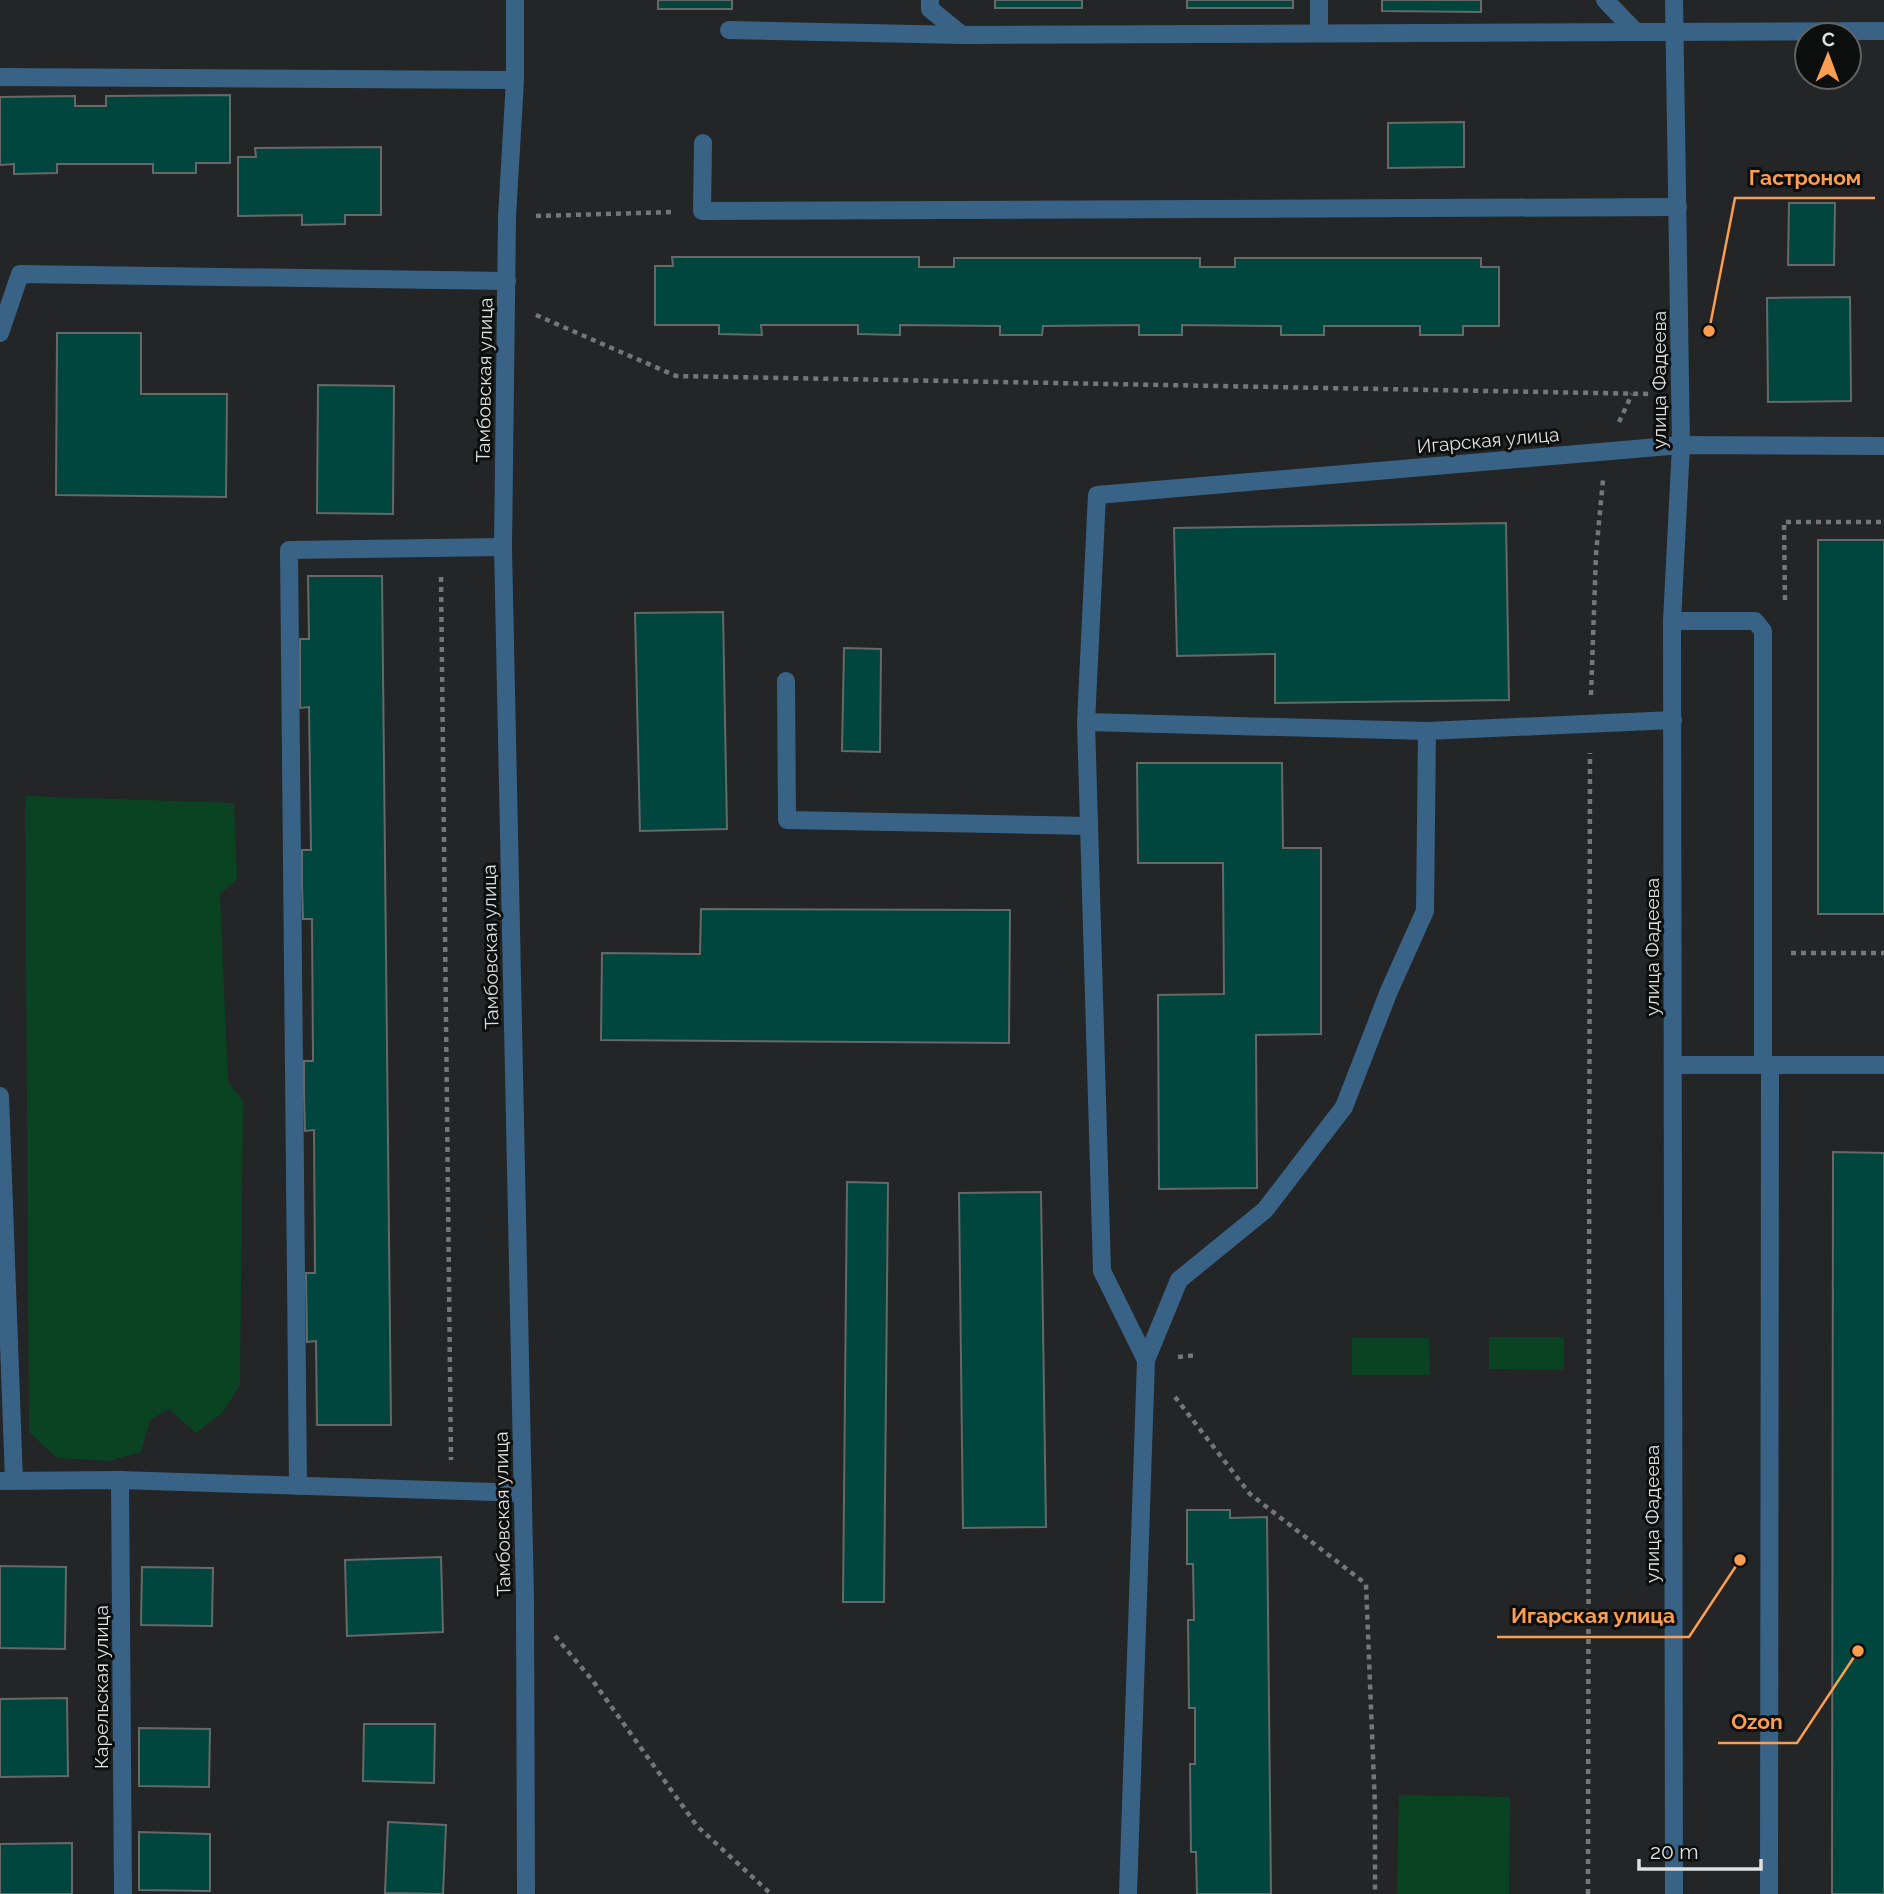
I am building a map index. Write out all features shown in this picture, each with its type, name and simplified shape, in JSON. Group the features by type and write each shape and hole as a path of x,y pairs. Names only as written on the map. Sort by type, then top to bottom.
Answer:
{"street":[{"name":"Тамбовская улица","path":"515,0 515,80 507,217 503,547 525,1600 526,1894"},
{"path":"930,0 930,9 962,35"},
{"path":"1319,0 1319,33"},
{"path":"1605,0 1634,30"},
{"name":"улица Фадеева","path":"1674,0 1681,444 1672,621 1674,1894"},
{"path":"729,30 962,35 1884,31"},
{"path":"0,76 515,80"},
{"path":"703,144 702,211 1678,207"},
{"path":"0,333 20,274 507,281"},
{"name":"Игарская улица","path":"1086,722 1097,495 1681,444 1884,446"},
{"path":"298,1486 289,550 503,547"},
{"path":"1672,621 1755,621 1763,631 1769,1894"},
{"path":"786,681 787,820 1088,826"},
{"path":"1146,1360 1102,1271 1086,722 1427,731 1673,720"},
{"path":"1128,1894 1146,1360 1179,1280 1265,1210 1344,1107 1389,991 1425,911 1427,731"},
{"path":"1673,1065 1884,1065"},
{"path":"0,1096 7,1481 120,1480 523,1493"},
{"name":"Карельская улица","path":"120,1480 123,1894"}],"path":[{"path":"507,217 702,211"},
{"path":"506,302 676,376 1680,394"},
{"path":"1588,1894 1590,724 1597,554 1606,452 1632,394"},
{"path":"1784,600 1784,522 1884,522"},
{"path":"440,548 452,1491"},
{"path":"1763,953 1884,953"},
{"path":"1146,1360 1197,1355"},
{"path":"1146,1360 1250,1494 1366,1584 1375,1807 1375,1894"},
{"path":"525,1600 593,1681 697,1826 771,1894"}],"green space":[{"path":"25,796 234,803 237,879 220,894 228,1082 243,1101 240,1385 222,1413 196,1433 169,1409 150,1420 141,1452 109,1461 57,1458 29,1432"},
{"path":"1489,1337 1564,1337 1564,1370 1489,1369"},
{"path":"1352,1338 1429,1338 1430,1375 1352,1375"},
{"path":"1399,1795 1510,1797 1509,1894 1397,1894"}],"building":[{"path":"658,0 732,0 732,9 658,9"},
{"path":"995,0 1082,0 1082,8 995,8"},
{"path":"1187,0 1293,0 1293,8 1187,8"},
{"path":"1382,0 1481,0 1481,12 1382,11"},
{"path":"230,95 230,163 196,163 196,173 153,173 153,164 57,164 57,173 14,174 14,164 0,165 0,97 75,96 75,106 106,106 106,96"},
{"path":"1464,122 1464,167 1388,168 1388,123"},
{"path":"381,147 381,215 345,215 345,224 302,225 302,215 238,216 238,157 256,157 255,148"},
{"path":"1789,203 1835,203 1834,265 1788,265"},
{"path":"672,257 919,257 919,267 954,267 954,258 1200,258 1200,267 1235,267 1235,258 1481,258 1481,267 1499,267 1499,326 1463,326 1463,335 1420,335 1420,326 1324,326 1324,335 1281,335 1281,326 1182,325 1182,335 1139,335 1139,325 1043,326 1042,335 1000,335 1000,326 900,325 900,335 858,334 858,325 761,325 762,335 719,334 719,325 655,325 655,266 673,266"},
{"path":"1850,297 1851,401 1768,402 1767,298"},
{"path":"57,333 141,333 141,394 227,394 226,497 56,495"},
{"path":"318,385 394,386 393,514 317,513"},
{"path":"1506,523 1509,700 1275,703 1275,654 1177,656 1174,528"},
{"path":"1818,540 1884,540 1884,914 1818,914"},
{"path":"308,576 382,576 391,1425 317,1425 316,1341 307,1342 306,1273 315,1273 314,1130 305,1131 304,1096 304,1061 313,1061 312,919 303,919 302,850 311,850 309,707 300,708 300,639 309,639"},
{"path":"723,612 727,829 640,831 635,613"},
{"path":"844,648 881,649 880,752 842,751"},
{"path":"1137,763 1282,763 1283,848 1321,848 1321,1034 1256,1035 1257,1188 1159,1189 1158,995 1224,994 1223,863 1138,863"},
{"path":"701,909 1010,910 1009,1043 601,1040 602,953 700,954"},
{"path":"1833,1152 1884,1153 1884,1894 1832,1894"},
{"path":"847,1182 888,1183 884,1602 843,1602"},
{"path":"1041,1192 1046,1527 963,1528 959,1193"},
{"path":"1187,1510 1230,1510 1230,1518 1267,1517 1271,1894 1197,1894 1196,1852 1191,1852 1190,1764 1195,1764 1195,1708 1189,1708 1188,1620 1194,1620 1193,1564 1187,1564"},
{"path":"441,1557 443,1632 347,1636 345,1560"},
{"path":"0,1566 66,1567 65,1649 0,1648"},
{"path":"142,1567 213,1568 212,1626 141,1625"},
{"path":"67,1698 68,1776 0,1777 0,1699"},
{"path":"364,1724 435,1724 434,1783 363,1781"},
{"path":"139,1728 210,1729 209,1787 139,1786"},
{"path":"388,1822 446,1825 443,1894 385,1893"},
{"path":"139,1832 210,1834 210,1891 139,1890"},
{"path":"72,1843 72,1894 0,1894 0,1844"}],"place":[{"name":"Гастроном","path":"1709,331"},
{"name":"Игарская улица","path":"1740,1560"},
{"name":"Ozon","path":"1858,1651"}]}
